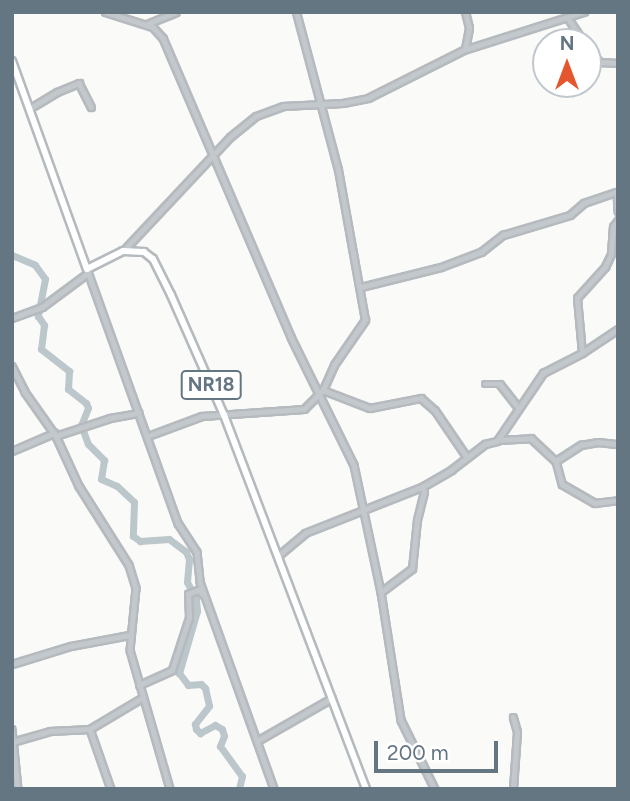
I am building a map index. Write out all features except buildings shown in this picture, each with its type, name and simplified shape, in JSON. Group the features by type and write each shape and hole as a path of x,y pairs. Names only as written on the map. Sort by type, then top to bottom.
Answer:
{"main road":[{"path":"12,61 88,271 122,251"},
{"name":"NR18","path":"122,251 139,251 153,260 224,415 366,789"}],"street":[{"path":"105,12 128,21 147,24 176,12"},
{"path":"148,436 202,416 304,410 321,392 334,365 365,320 338,170 296,12"},
{"path":"464,50 469,28 465,12"},
{"path":"122,251 230,138 256,116 283,106 368,98 464,50 584,12"},
{"path":"568,19 574,28"},
{"path":"147,24 163,38 291,337 321,392 354,465 366,509 401,720 435,789"},
{"path":"29,109 57,92 79,83 91,107"},
{"path":"361,287 441,267 481,252 503,236 570,215 584,203 617,192 618,211"},
{"path":"582,354 577,298 605,267 611,254 613,227 618,220"},
{"path":"12,318 42,307 88,271 178,523 197,552 205,595 274,789"},
{"path":"497,440 543,373 582,354 618,329"},
{"path":"12,366 25,392 55,434 79,486 119,546 133,577 136,603 130,635 142,698 170,789"},
{"path":"485,384 500,384 518,407"},
{"path":"321,392 370,408 421,398 435,410 467,457"},
{"path":"12,451 55,434 86,428 110,418 139,413"},
{"path":"278,556 304,533 422,487 485,443 497,440 531,438 556,461 562,484 595,503 618,500"},
{"path":"556,461 581,445 598,442 618,444"},
{"path":"381,592 412,569 417,520 424,492 422,487"},
{"path":"139,685 172,670 190,618 188,594 198,590 205,595"},
{"path":"12,664 71,646 130,635"},
{"path":"13,741 50,731 90,729 142,698"},
{"path":"257,741 332,698"},
{"path":"513,718 517,732 513,789"},
{"path":"12,729 18,789"},
{"path":"90,729 111,789"}],"waterway":[{"path":"12,255 35,265 45,279 38,316 44,325 41,349 69,371 68,389 86,403 88,408 81,425 88,444 104,460 101,479 117,486 134,502 133,536 140,541 169,539 186,552 189,559 187,582 196,599 197,611 179,673 188,685 201,684 205,688 209,706 195,724 196,729 200,733 215,725 222,729 224,736 220,746 242,776 239,789"}]}
